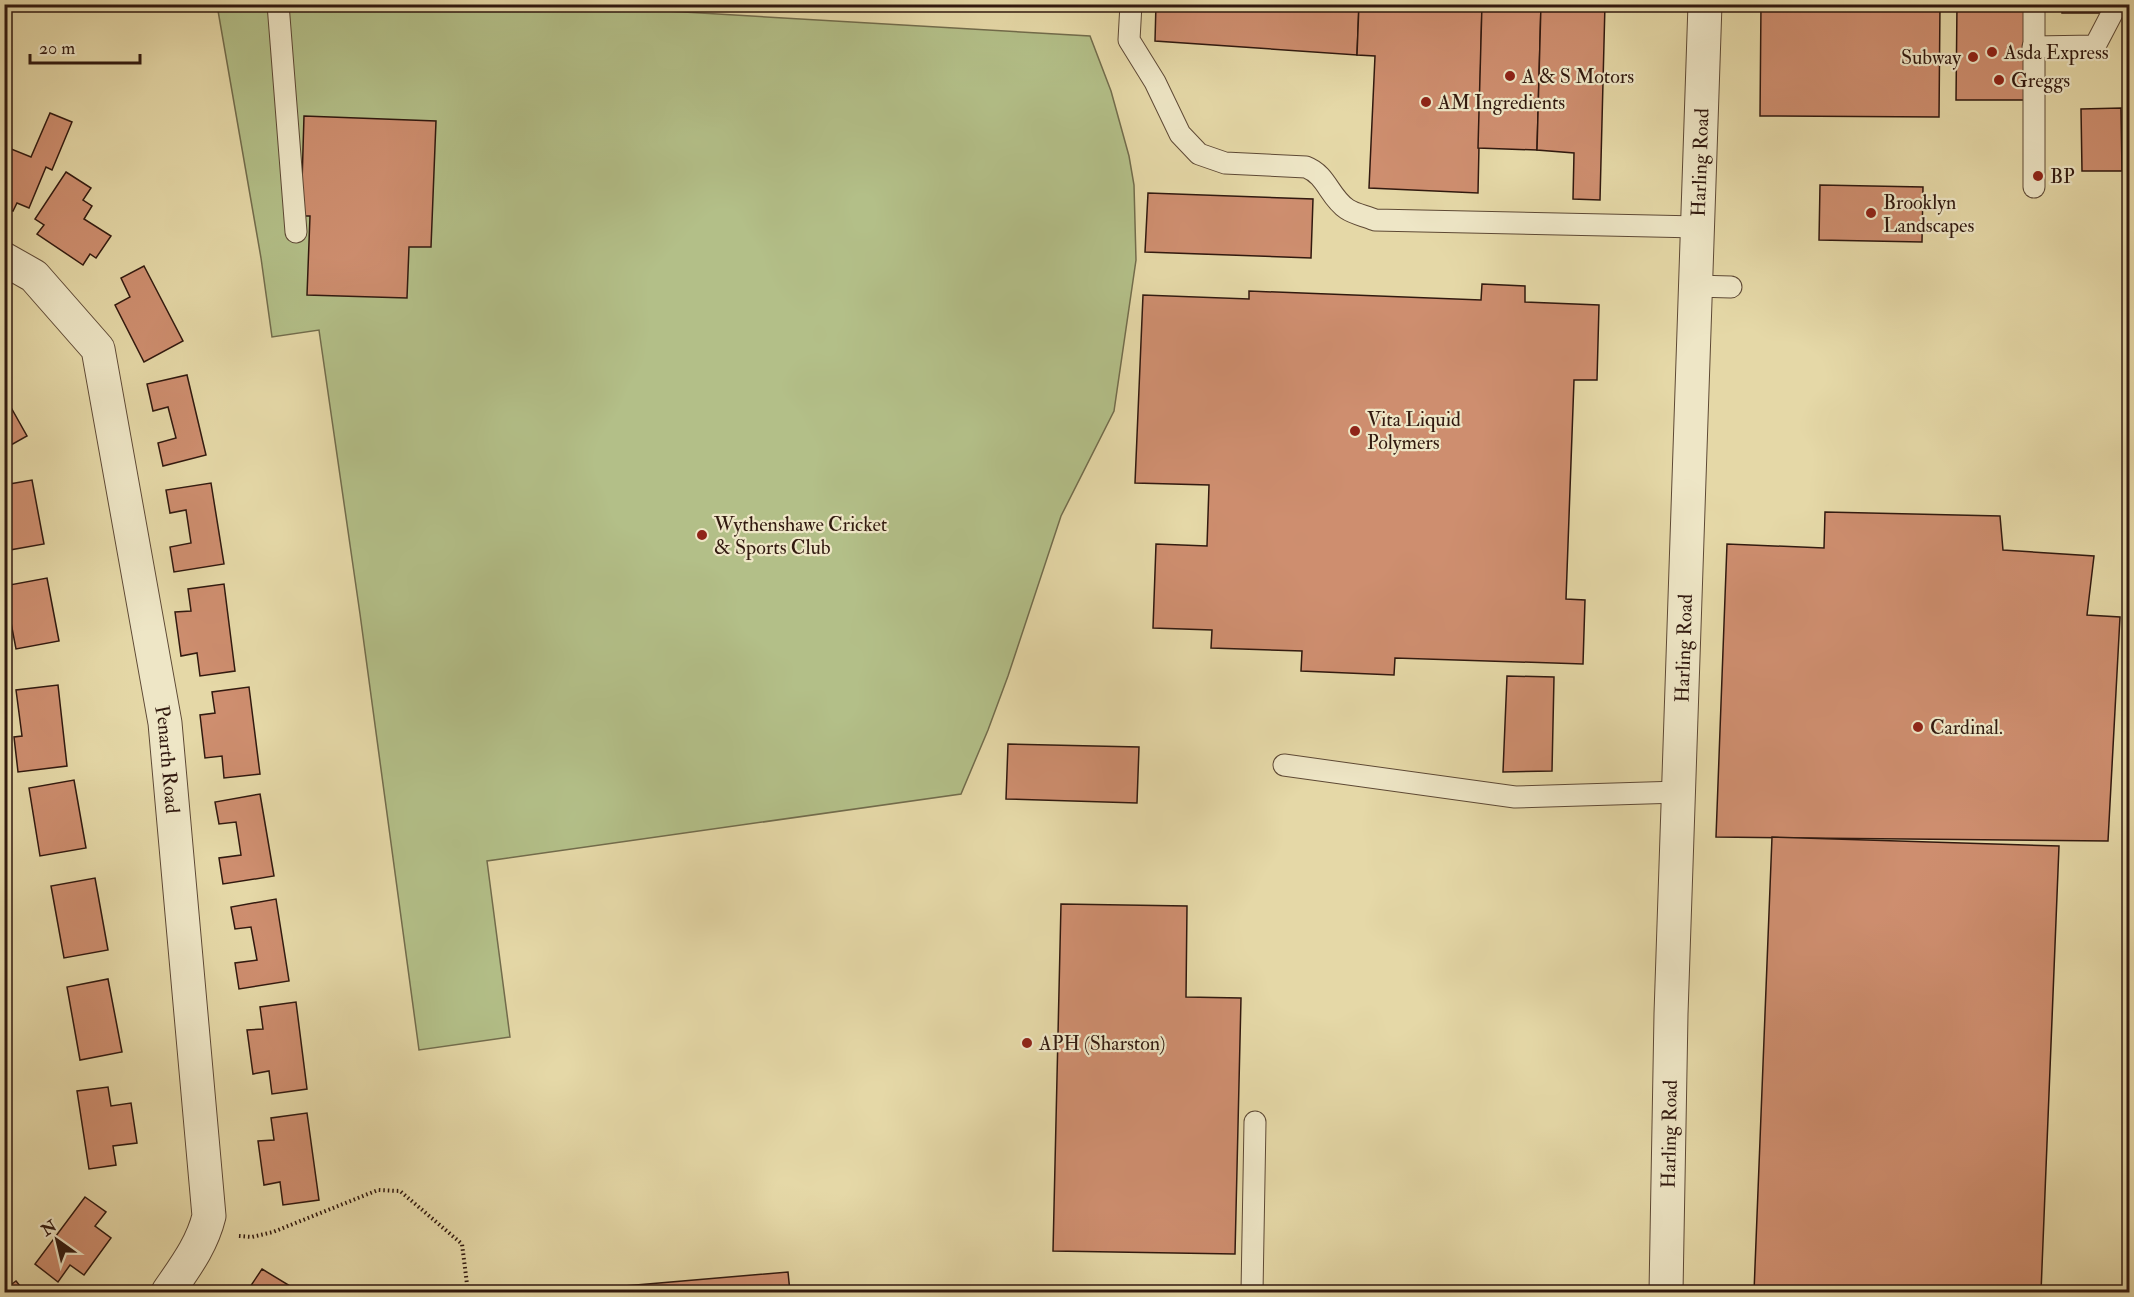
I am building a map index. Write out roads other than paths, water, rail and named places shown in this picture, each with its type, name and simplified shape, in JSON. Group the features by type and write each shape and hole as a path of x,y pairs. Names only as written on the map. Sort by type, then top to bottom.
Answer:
{"street":[{"name":"Harling Road","path":"1666,1293 1671,1014 1704,4"},
{"name":"Penarth Road","path":"4,259 34,276 98,349 165,723 209,1216 204,1235 168,1293"}],"lane":[{"path":"278,4 296,232"},
{"path":"1131,4 1129,40 1155,82 1180,134 1199,154 1225,163 1306,167 1318,171 1347,209 1375,220 1698,227"},
{"path":"2034,4 2034,187"},
{"path":"2033,47 2096,46 2117,4"},
{"path":"1695,286 1731,287"},
{"path":"1284,765 1515,796 1678,792"},
{"path":"1252,1293 1254,1122"}],"place":[{"name":"Asda Express","path":"1992,52"},
{"name":"Subway","path":"1973,57"},
{"name":"A & S Motors","path":"1510,76"},
{"name":"Greggs","path":"1999,80"},
{"name":"AM Ingredients","path":"1426,102"},
{"name":"BP","path":"2038,176"},
{"name":"Brooklyn Landscapes","path":"1871,213"},
{"name":"Vita Liquid Polymers","path":"1355,431"},
{"name":"Wythenshawe Cricket & Sports Club","path":"702,535"},
{"name":"Cardinal.","path":"1918,727"},
{"name":"APH (Sharston)","path":"1027,1043"}]}
